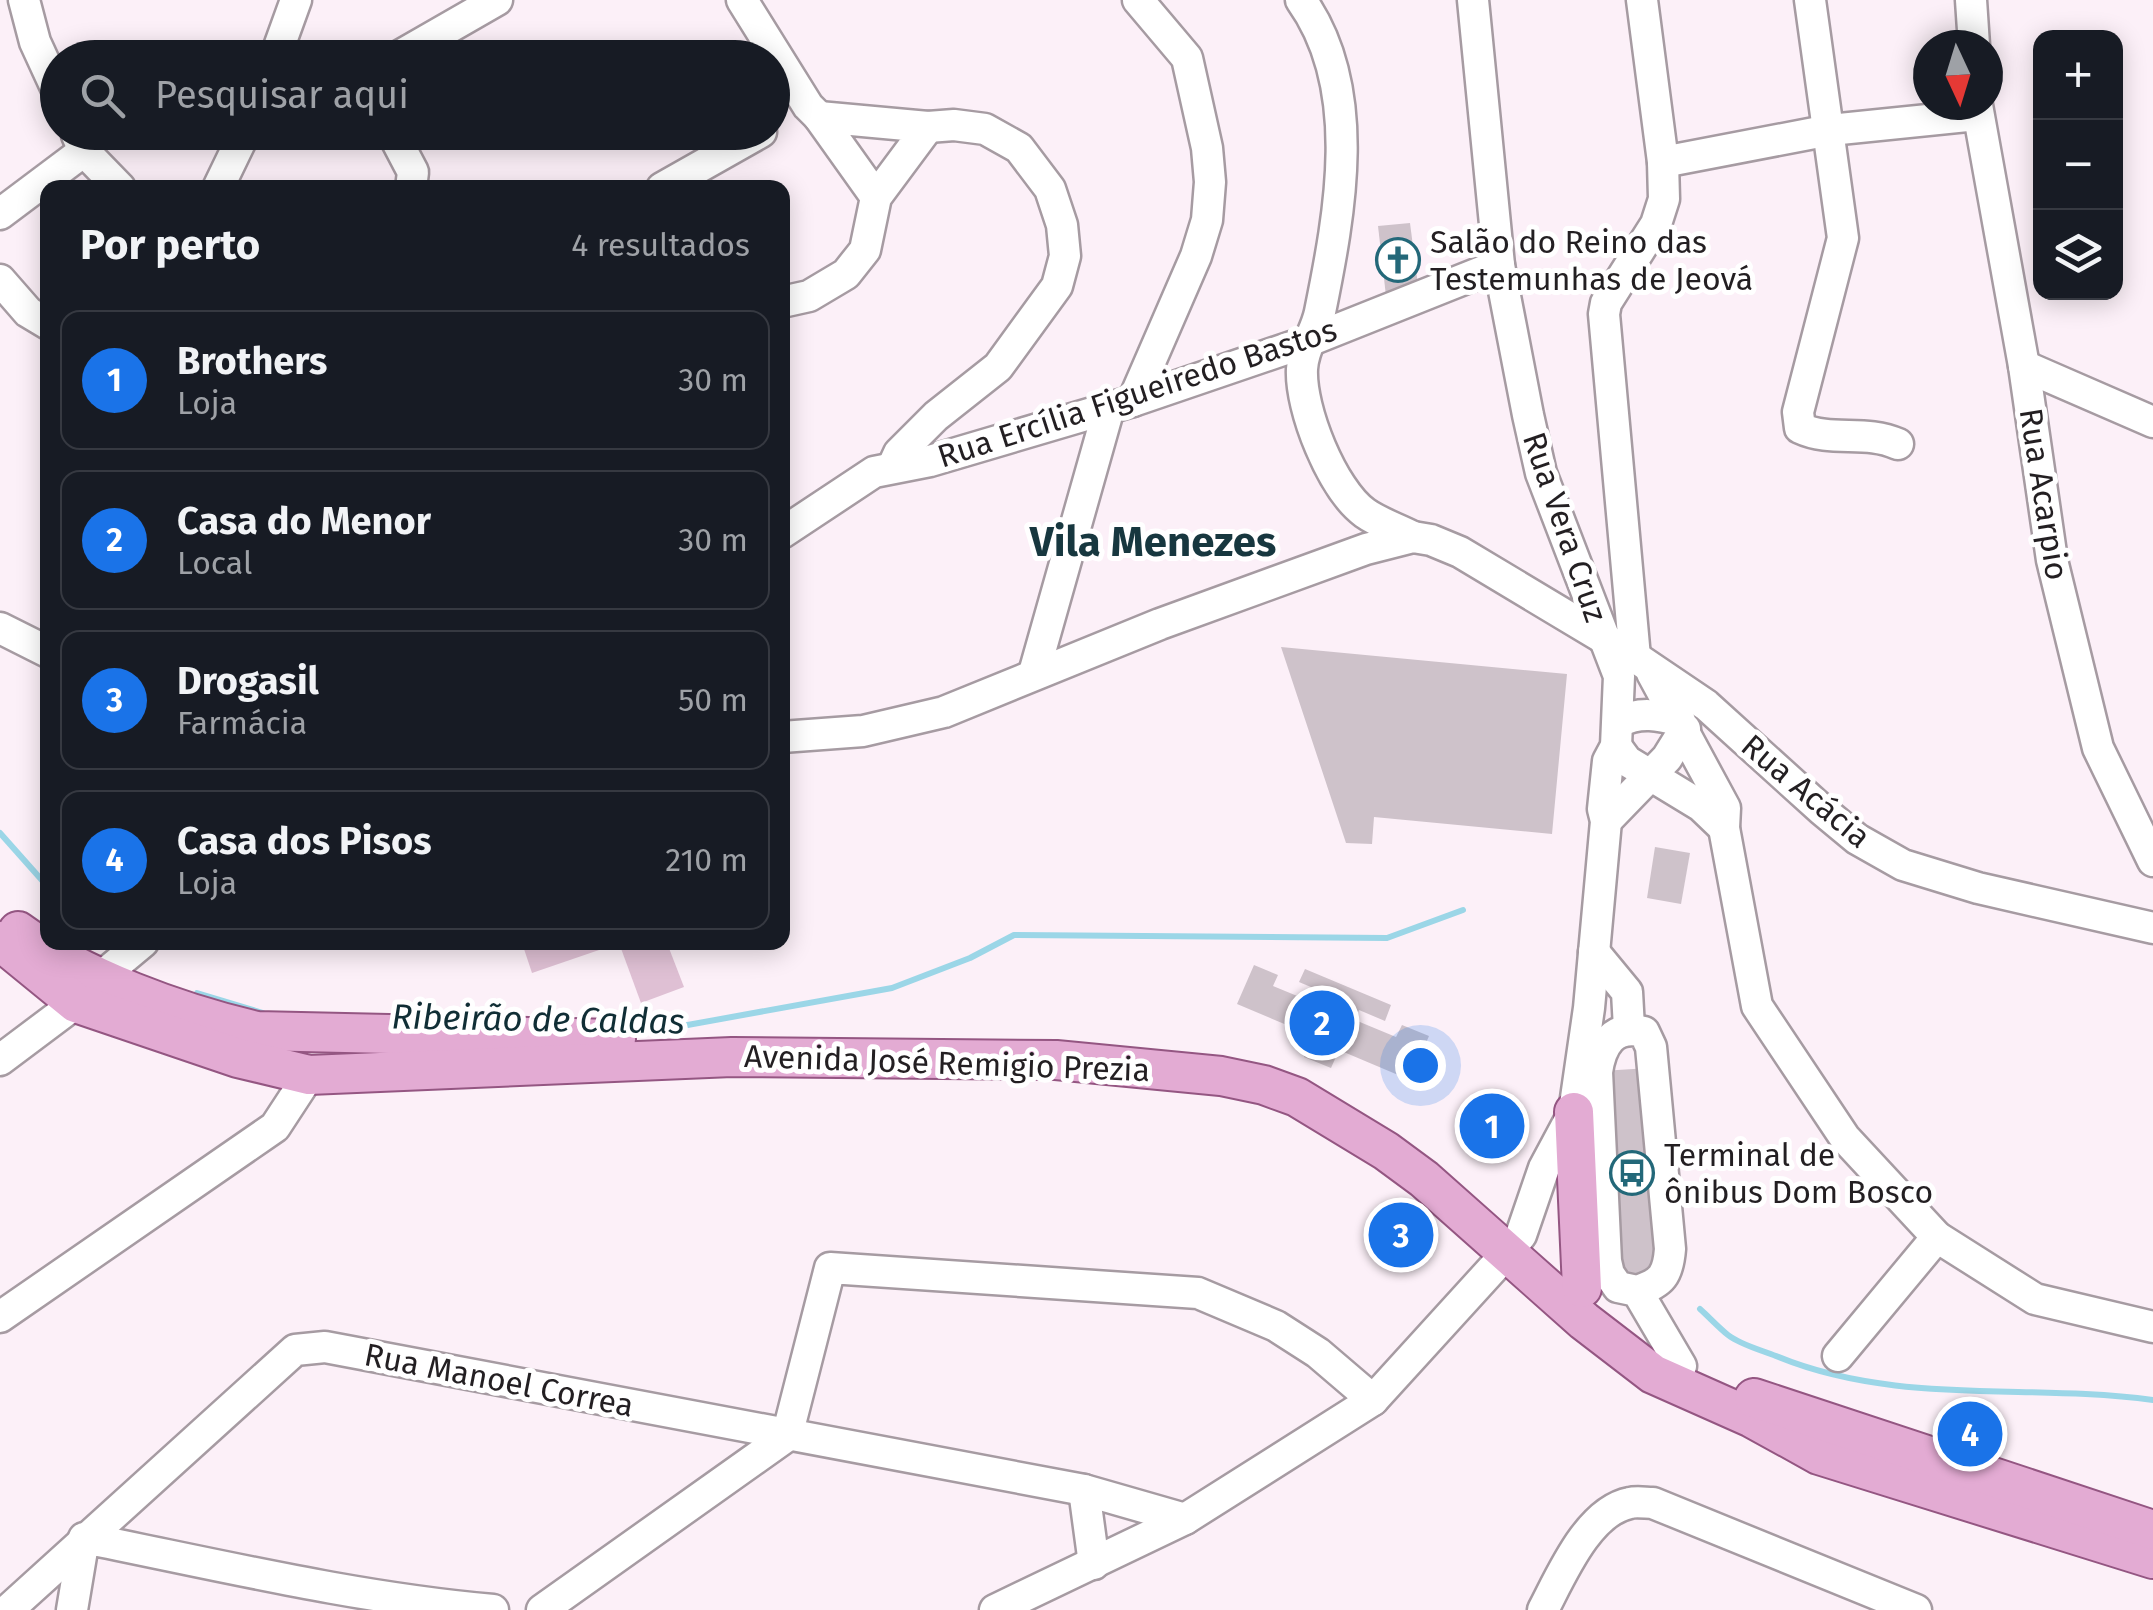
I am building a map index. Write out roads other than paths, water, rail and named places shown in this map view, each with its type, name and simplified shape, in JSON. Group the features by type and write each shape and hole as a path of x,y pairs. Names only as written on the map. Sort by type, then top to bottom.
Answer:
{"main road":[{"name":"Avenida José Remigio Prezia","path":"0,916 40,949"},
{"name":"Avenida José Remigio Prezia","path":"0,941 89,990 238,1058 309,1075 732,1057 1056,1060 1221,1076 1264,1085 1298,1097 1346,1124 1582,1288 1681,1366 1706,1380 1770,1405 2153,1530"},
{"name":"Avenida José Remigio Prezia","path":"41,950 89,990 258,1031 1113,1048 1246,1066 1306,1081 1390,1134 1514,1244 1584,1321 1653,1374 1752,1418 1819,1454 2153,1559"},
{"path":"1574,1112 1582,1288"}],"street":[{"path":"24,0 40,53"},
{"path":"282,40 296,0"},
{"path":"742,0 768,40"},
{"path":"1034,673 1121,404 1196,256 1208,220 1207,148 1186,58 1138,0"},
{"name":"Rua Acácia","path":"1301,0 1319,25 1341,108 1336,232 1318,320 1306,342 1303,395 1331,469 1363,512 1413,537 1460,552 1642,662 1706,705 1857,839 1903,866 1978,888 2153,928"},
{"name":"Rua Vera Cruz","path":"1473,0 1498,264 1542,473 1619,676 1618,734 1608,761 1602,810 1606,821 1594,952 1574,1112"},
{"path":"1642,0 1663,162 1664,199 1656,224 1606,302 1604,314 1642,662 1683,725 1726,808 1724,828 1757,1006 1845,1138 1937,1238 2035,1298 2153,1327"},
{"path":"1810,0 1843,238 1798,412 1800,428 1815,435 1879,435 1898,444"},
{"path":"1971,0 1973,30"},
{"path":"426,40 490,1"},
{"path":"790,75 876,196"},
{"path":"790,119 813,111 928,127 985,129 1020,148 1050,189 1062,225 1065,256 1057,286 998,367 936,416 900,452 894,466"},
{"path":"1663,162 1830,130 1913,119"},
{"name":"Rua Acarpio","path":"1979,120 2024,366 2052,560 2098,748 2153,861"},
{"path":"790,300 809,296 846,274 866,250 876,196 928,127"},
{"path":"0,214 71,150"},
{"path":"87,150 113,180"},
{"path":"222,180 236,150"},
{"path":"401,150 412,172 412,180"},
{"path":"676,180 728,150"},
{"name":"Rua Ercília Figueiredo Bastos","path":"790,528 874,472 930,460 1121,404 1306,342 1498,264"},
{"path":"0,280 28,312 40,319"},
{"path":"2024,366 2153,422"},
{"path":"790,736 863,731 944,712 1034,673 1366,549 1413,537"},
{"path":"0,628 40,648"},
{"path":"1683,725 1650,714 1629,717 1618,734 1627,761 1701,806 1724,828"},
{"path":"1606,821 1667,758 1683,725"},
{"path":"0,1060 135,950"},
{"path":"1594,952 1626,992 1629,1028"},
{"path":"1629,1028 1644,1032 1651,1048 1670,1249 1668,1272 1656,1285 1637,1291 1618,1286 1606,1261 1597,1072 1600,1053 1612,1035 1629,1028"},
{"path":"0,1317 275,1127 309,1075"},
{"path":"995,1610 1185,1518 1373,1400 1514,1244 1544,1168 1574,1112"},
{"path":"1838,1356 1937,1238"},
{"path":"542,1610 786,1436 830,1268 1198,1293 1276,1326 1318,1353 1373,1400"},
{"path":"1637,1291 1681,1366"},
{"name":"Rua Manoel Correa","path":"8,1610 295,1350 324,1346 1084,1490 1185,1518"},
{"path":"1084,1490 1094,1564"},
{"path":"1544,1610 1579,1544 1606,1514 1628,1503 1653,1503 1916,1610"},
{"path":"72,1610 84,1538 299,1596 493,1610"}],"waterway":[{"name":"Ribeirão de Caldas","path":"0,833 40,878"},
{"name":"Ribeirão de Caldas","path":"620,1024 682,1026 892,988 970,958 1014,935 1387,938 1463,910"},
{"name":"Ribeirão de Caldas","path":"197,993 263,1013"},
{"name":"Ribeirão de Caldas","path":"1700,1309 1728,1335 1745,1344 1821,1372 1868,1382 2153,1400"}],"place":[{"name":"Salão do Reino das Testemunhas de Jeová","path":"1398,260"},
{"name":"Casa do Menor","path":"1322,1023"},
{"name":"Brothers","path":"1492,1126"},
{"name":"Terminal de ônibus Dom Bosco","path":"1632,1173"},
{"name":"Drogasil","path":"1401,1235"},
{"name":"Casa dos Pisos","path":"1970,1434"}],"district":[{"name":"Vila Menezes","path":"1153,541"}]}
